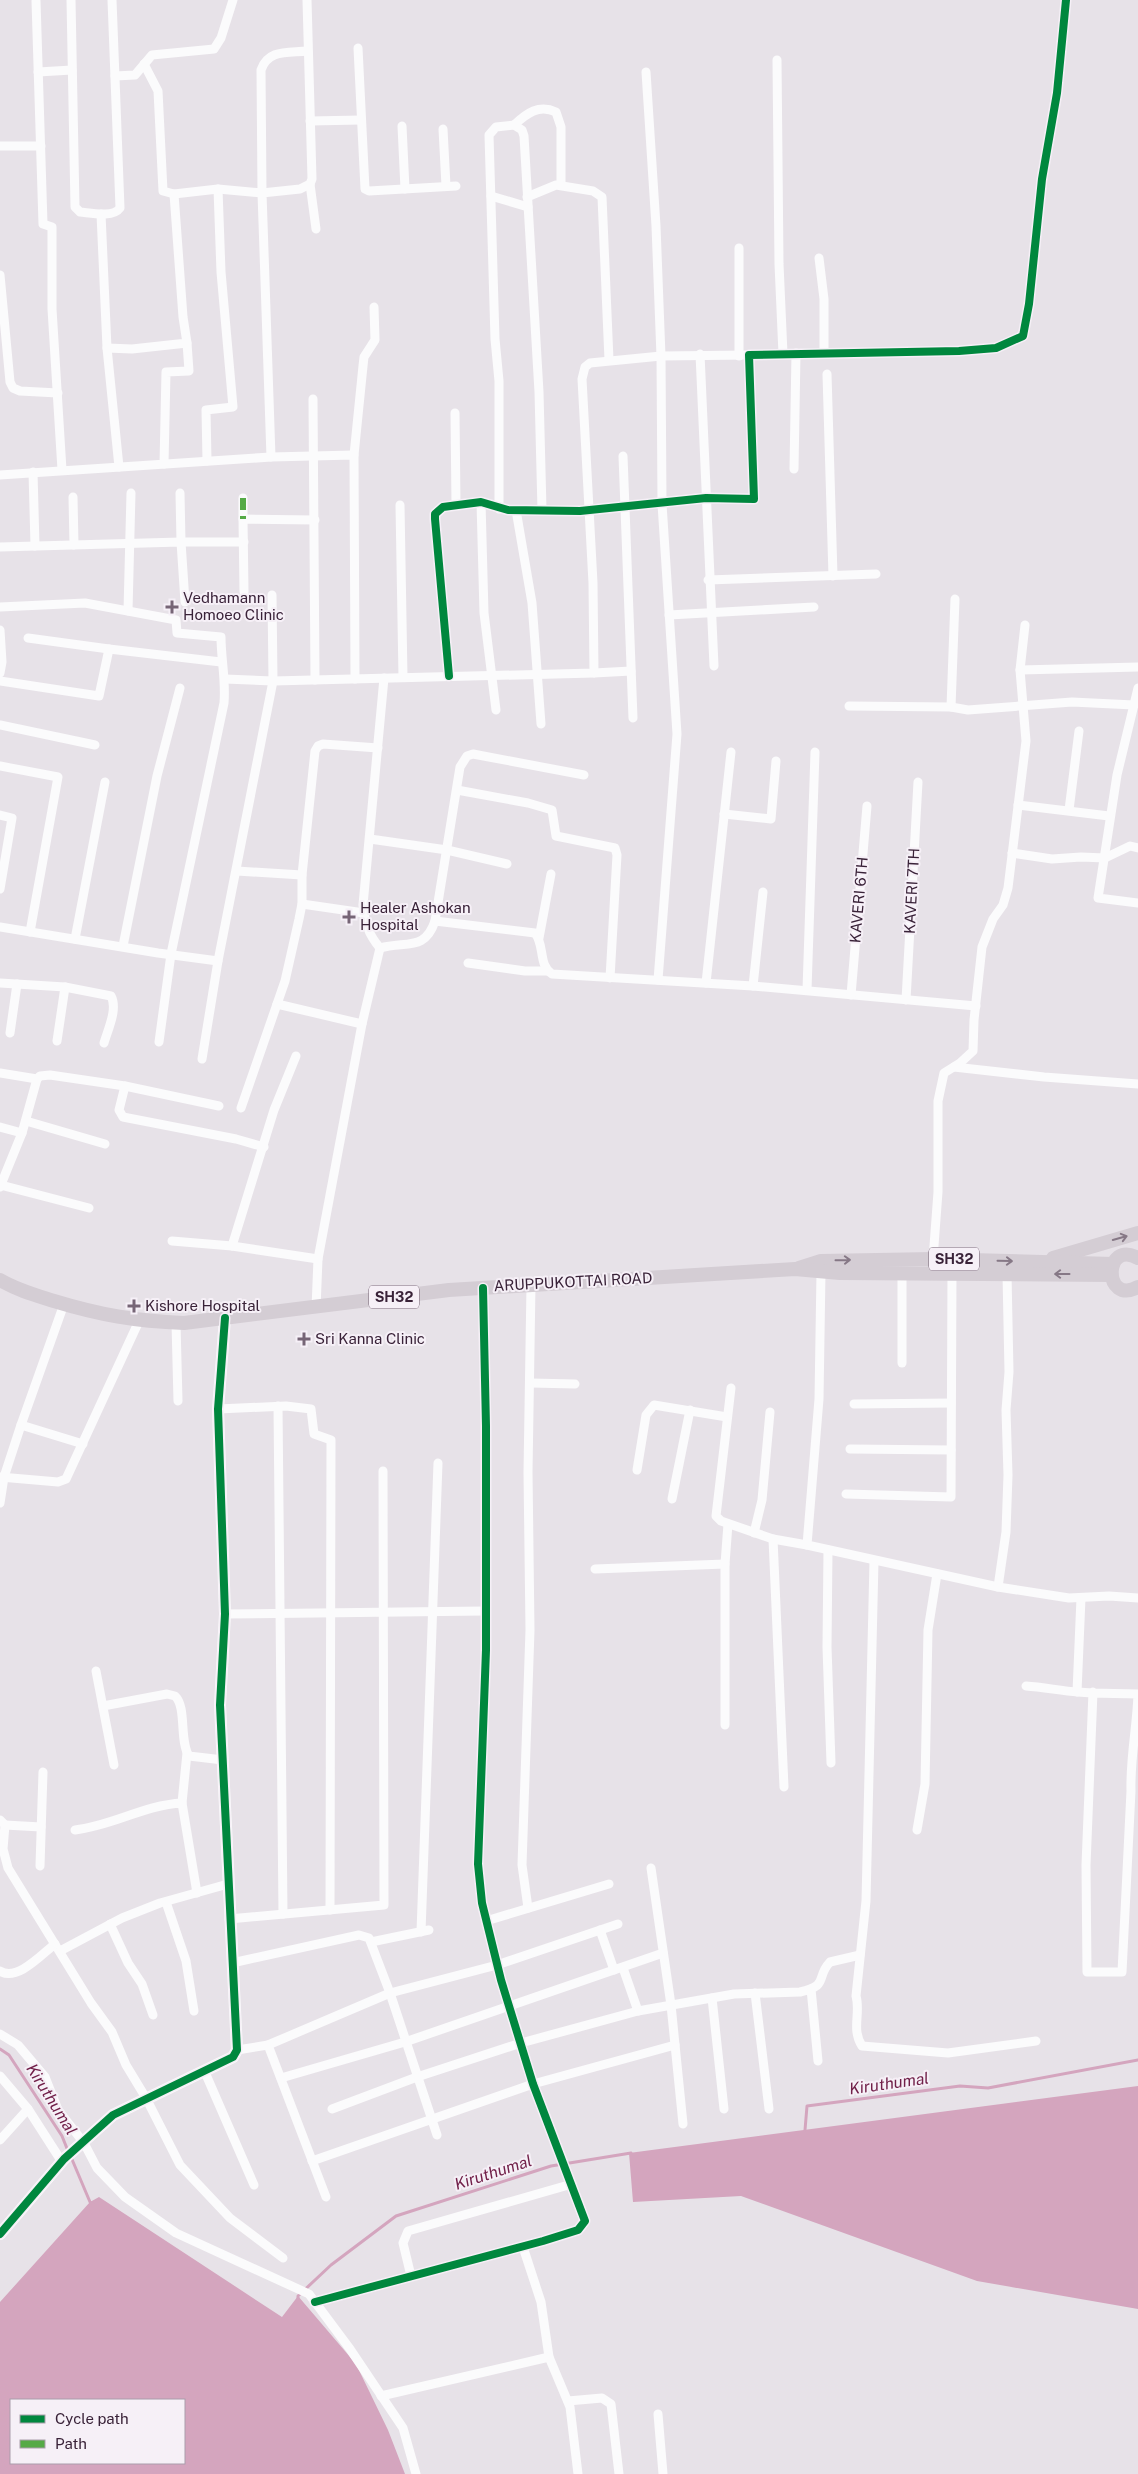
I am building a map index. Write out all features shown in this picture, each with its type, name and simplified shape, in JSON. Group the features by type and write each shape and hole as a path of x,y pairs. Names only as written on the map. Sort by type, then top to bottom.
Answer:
{"main road":[{"path":"1040,1262 1138,1233"},
{"name":"SH32","path":"1112,1269 1121,1257 1136,1255"},
{"name":"ARUPPUKOTTAI ROAD","path":"795,1269 821,1261 933,1259 1040,1262 1112,1269"},
{"name":"ARUPPUKOTTAI ROAD","path":"0,1280 16,1289 74,1308 139,1321 176,1323 483,1288 795,1269 820,1272 1007,1274 1112,1269"},
{"path":"1112,1269 1116,1285 1120,1288 1131,1290 1138,1287"}],"street":[{"path":"71,0 75,207 80,212 101,214 116,212 120,208 112,0"},
{"path":"115,76 135,75 152,55 214,49 221,38 233,0"},
{"path":"307,0 312,179 310,184 316,229"},
{"path":"594,673 590,508 586,471 582,378 586,367 590,363 609,360 700,354 744,356 796,353 959,351 996,348 1023,336 1029,304 1042,179 1055,115 1054,103 1057,93 1066,0"},
{"path":"36,2 43,224 52,227 52,309 62,470"},
{"path":"358,48 365,189 369,191 456,186"},
{"path":"271,457 262,193 261,70 264,62 274,54 307,51"},
{"path":"776,60 779,264 783,354"},
{"path":"144,64 158,91 162,189 166,194 218,189 262,193 300,189 310,184"},
{"path":"38,72 72,70"},
{"path":"646,72 661,356 662,504 677,734 658,980"},
{"path":"514,125 527,113 538,109 548,108 556,112 561,127 561,185"},
{"path":"310,121 361,120"},
{"path":"499,509 499,381 495,339 489,135 496,126 514,125 522,130 524,136 539,392 542,510"},
{"path":"402,126 405,189"},
{"path":"443,129 446,186"},
{"path":"0,146 41,146"},
{"path":"528,197 552,185 561,185 593,190 602,197 609,360"},
{"path":"207,461 206,410 233,407 229,384 221,272 218,189"},
{"path":"164,464 166,372 189,371 174,194"},
{"path":"491,196 528,207"},
{"path":"101,214 107,348 119,467"},
{"path":"449,676 435,514 442,507 481,502 499,509 580,511 590,508 662,504 706,498 754,499 739,248"},
{"path":"819,258 824,299 824,353"},
{"path":"0,275 10,382 13,388 20,391 58,393"},
{"path":"355,679 354,455 364,357 375,340 374,307"},
{"path":"107,348 132,349 187,343"},
{"path":"794,469 796,353"},
{"path":"700,354 707,465 708,580 714,666"},
{"path":"827,374 833,576"},
{"path":"312,399 315,680"},
{"path":"455,413 456,505"},
{"path":"0,475 271,457 354,455"},
{"path":"623,456 633,718"},
{"path":"33,472 35,546"},
{"path":"128,611 131,493"},
{"path":"180,493 185,602"},
{"path":"73,497 74,545"},
{"path":"243,498 244,592"},
{"path":"481,502 484,613 496,710"},
{"path":"400,504 403,677"},
{"path":"516,510 532,603 541,724"},
{"path":"243,519 314,520"},
{"path":"0,548 131,543 244,542"},
{"path":"708,580 876,574"},
{"path":"202,1059 218,960 237,871 268,698 273,681 272,595"},
{"path":"951,707 955,600"},
{"path":"0,607 85,603 176,620 177,633 221,637 221,662 225,679 225,700 171,954 159,1042"},
{"path":"670,615 814,607"},
{"path":"933,1259 938,1192 938,1101 944,1073 973,1051 982,947 993,919 1003,905 1012,853 1026,741 1020,670 1025,625"},
{"path":"0,630 0,672"},
{"path":"28,638 221,662"},
{"path":"0,681 99,696 109,649"},
{"path":"1020,670 1138,667"},
{"path":"225,679 273,681 631,671"},
{"path":"380,948 370,936 364,913 384,678"},
{"path":"123,946 157,776 180,688"},
{"path":"1138,688 1109,816 1105,858 1098,898 1138,903"},
{"path":"849,706 951,707 968,710 1072,702 1134,705"},
{"path":"0,725 95,745"},
{"path":"1070,810 1079,731"},
{"path":"240,1108 285,981 302,904 302,875 314,758 318,746 323,744 378,748"},
{"path":"706,983 731,752"},
{"path":"807,990 815,752"},
{"path":"380,948 426,940 431,934 435,921 460,767 467,756 473,754 584,775"},
{"path":"724,814 771,819 776,761"},
{"path":"0,766 58,777 30,932"},
{"path":"75,939 105,782"},
{"name":"KAVERI 7TH","path":"906,1000 918,782"},
{"path":"457,790 528,803 552,810 556,836 616,848 610,978"},
{"path":"1018,804 1109,816"},
{"name":"KAVERI 6TH","path":"851,994 867,806"},
{"path":"0,815 12,818 0,889"},
{"path":"370,839 447,850 507,864"},
{"path":"1012,853 1052,859 1105,858 1130,846 1138,848"},
{"path":"237,871 302,875"},
{"path":"547,971 539,938 551,874"},
{"path":"753,986 763,892"},
{"path":"302,904 364,913"},
{"path":"435,921 532,932 539,938"},
{"path":"0,927 123,946 155,953 218,960"},
{"path":"316,1308 318,1259 362,1024 380,948"},
{"path":"468,963 525,971 547,971 552,974 807,990 976,1006"},
{"path":"0,983 65,987 111,996 114,1001 111,1022 104,1042"},
{"path":"10,1033 17,984"},
{"path":"57,1041 65,987"},
{"path":"277,1004 362,1024"},
{"path":"232,1246 274,1110 296,1056"},
{"path":"954,1067 1138,1084"},
{"path":"0,1073 37,1079"},
{"path":"89,1208 0,1186 22,1133 37,1079 40,1076 50,1075 118,1085 219,1106"},
{"path":"118,1085 119,1110 123,1117 236,1139 264,1147"},
{"path":"26,1121 105,1144"},
{"path":"0,1127 22,1133"},
{"path":"172,1241 232,1246 318,1259"},
{"path":"807,1545 819,1399 820,1272"},
{"path":"902,1272 902,1363"},
{"path":"846,1494 950,1497 952,1272"},
{"path":"998,1587 1006,1532 1008,1474 1006,1410 1009,1372 1007,1274"},
{"path":"528,1908 522,1865 530,1630 528,1472 531,1383 531,1285"},
{"path":"308,2295 411,2276 523,2247 582,2227 584,2216 533,2084 497,1965 486,1921 478,1864 485,1678 486,1426 483,1288"},
{"path":"0,1502 4,1478 21,1425 64,1304"},
{"path":"0,2234 63,2161 113,2115 232,2057 237,2050 229,1919 220,1705 225,1614 218,1408 225,1318"},
{"path":"4,1478 62,1482 70,1474 139,1321"},
{"path":"176,1323 178,1401"},
{"path":"531,1383 575,1384"},
{"path":"731,1388 715,1510 717,1519 773,1540 807,1545 1030,1594 1081,1598 1138,1598"},
{"path":"854,1404 951,1403"},
{"path":"637,1470 646,1415 650,1407 658,1404 727,1417"},
{"path":"218,1408 278,1406 311,1409 314,1434 331,1440 330,1910"},
{"path":"278,1406 283,1914"},
{"path":"672,1499 690,1410"},
{"path":"754,1533 762,1500 770,1412"},
{"path":"21,1425 84,1444"},
{"path":"850,1449 951,1450"},
{"path":"371,1942 425,1931 438,1463"},
{"path":"229,1919 384,1905 383,1471"},
{"path":"725,1725 725,1564 728,1524"},
{"path":"773,1540 784,1787"},
{"path":"828,1550 826,1646 831,1763"},
{"path":"874,1561 866,1901 856,1996 858,2005 855,2017 856,2037 862,2046 948,2053 1036,2041"},
{"path":"595,1569 725,1564"},
{"path":"917,1830 926,1784 928,1630 937,1574"},
{"path":"1077,1692 1081,1598"},
{"path":"225,1614 484,1611"},
{"path":"96,1671 114,1765"},
{"path":"1026,1686 1077,1692 1094,1692 1138,1694 1136,1748 1130,1766 1131,1791 1122,1972 1087,1972 1086,1865 1094,1692"},
{"path":"102,1706 167,1694 175,1696 179,1704 187,1753 182,1804 197,1893"},
{"path":"187,1753 193,1758 223,1760"},
{"path":"40,1866 43,1772"},
{"path":"74,1830 90,1828 162,1804 182,1804"},
{"path":"41,1827 3,1822 3,1849 8,1868 91,2003 112,2032 126,2065 146,2098 180,2165 230,2218 283,2258"},
{"path":"651,1868 671,2005 683,2124"},
{"path":"0,1971 8,1975 19,1972 58,1948 110,1924 166,1902 228,1884"},
{"path":"486,1921 609,1884"},
{"path":"166,1902 186,1961 194,2010"},
{"path":"110,1924 128,1963 142,1984 153,2015"},
{"path":"237,2050 256,2049 268,2045 390,1992 497,1965 618,1924"},
{"path":"600,1930 638,2011"},
{"path":"232,1962 365,1935 371,1942 390,1992 437,2135"},
{"path":"281,2078 405,2042 663,1953"},
{"path":"332,2109 417,2077 521,2043 638,2011 712,1998 800,1992 811,1989 822,1981 830,1962 860,1955"},
{"path":"811,1989 818,2061"},
{"path":"755,1994 769,2109"},
{"path":"712,1998 724,2109"},
{"path":"0,2034 18,2045 45,2077 58,2110 80,2147 125,2197 176,2233 308,2295 403,2428 416,2474"},
{"path":"312,2161 533,2084 675,2044"},
{"path":"268,2045 326,2196"},
{"path":"204,2070 254,2185"},
{"path":"0,2076 28,2108 63,2161"},
{"path":"0,2140 28,2108"},
{"path":"411,2276 403,2244 408,2231 572,2184"},
{"path":"523,2247 541,2302 550,2357 568,2401 578,2474"},
{"path":"381,2396 550,2357"},
{"path":"568,2401 602,2398 611,2404 619,2474"},
{"path":"658,2414 663,2474"}],"shaded area":[{"path":"1138,2086 1138,2309 977,2281 741,2196 633,2202 629,2153"},
{"path":"99,2197 282,2317 298,2296 356,2364 388,2430 405,2474 0,2474 0,2302 90,2202"}],"waterway":[{"name":"Kiruthumal","path":"0,2049 9,2055 62,2136 68,2151"},
{"name":"Kiruthumal","path":"805,2130 807,2106 960,2086 988,2088 1138,2060"},
{"name":"Kiruthumal","path":"298,2299 298,2296 331,2265 396,2216 551,2166 631,2153"},
{"name":"Kiruthumal","path":"71,2157 90,2202 94,2205"}],"marked path":[{"path":"243,498 243,519"}],"cycle path":[{"path":"449,676 435,519 435,514 443,507 481,502 508,510 580,511 706,498 754,499 749,355 959,351 996,348 1023,336 1029,304 1042,179 1057,93 1066,0"},
{"path":"315,2302 543,2241 578,2230 585,2221 533,2084 501,1980 482,1903 478,1864 486,1650 486,1426 483,1288"},
{"path":"0,2234 64,2159 113,2115 233,2057 237,2050 220,1705 225,1614 218,1409 225,1318"}],"place":[{"name":"Vedhamann Homoeo Clinic","path":"172,607"},
{"name":"Healer Ashokan Hospital","path":"349,917"},
{"name":"Kishore Hospital","path":"134,1306"},
{"name":"Sri Kanna Clinic","path":"304,1339"}]}
